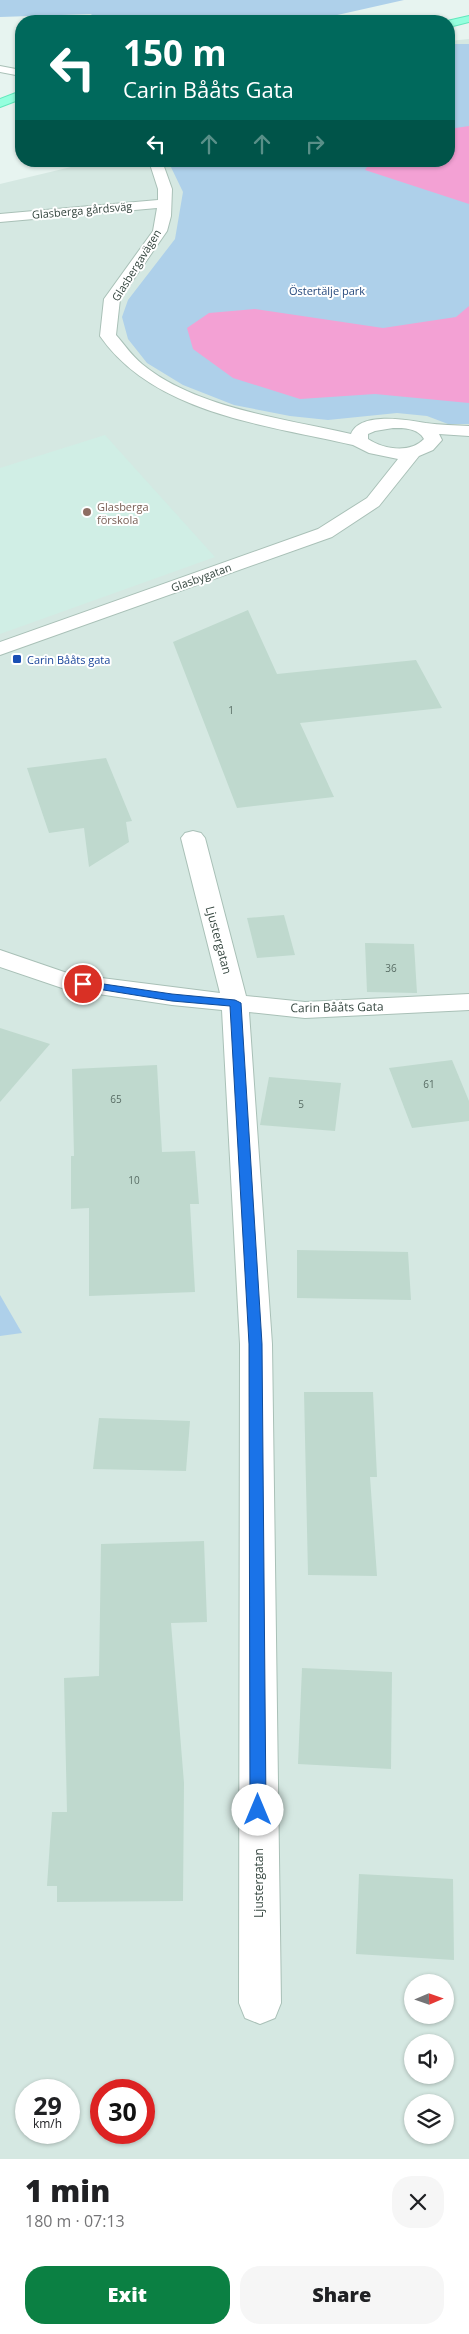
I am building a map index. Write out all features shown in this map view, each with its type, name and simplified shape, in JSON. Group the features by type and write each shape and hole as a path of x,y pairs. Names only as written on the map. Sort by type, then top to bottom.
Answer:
{"main road":[{"path":"455,22 469,19"},
{"path":"455,26 469,23"},
{"path":"0,103 15,98"},
{"path":"0,111 15,110"}],"street":[{"name":"Glasbergavägen","path":"157,167 165,189 165,203 160,231 112,300 108,336 136,367 168,389 222,409 296,426 392,453 414,451"},
{"name":"Glasberga gårdsväg","path":"0,218 165,203"},
{"name":"Glasbergavägen","path":"296,426 371,426 404,423 427,436"},
{"path":"371,426 360,432 388,483"},
{"path":"414,451 427,436 469,431"},
{"path":"427,436 469,438"},
{"name":"Glasbygatan","path":"0,649 325,533 373,502 414,451"},
{"name":"Ljustergatan","path":"193,838 235,1003 256,1344 260,2003"},
{"name":"Carin Bååts Gata","path":"0,958 65,981 172,997 305,1010 469,1002"}],"shaded area":[{"path":"469,39 469,2159 0,2159 0,184 71,167 455,167 455,40"},
{"path":"469,126 469,204 365,170 367,167 455,167 455,128"},
{"path":"469,306 469,403 375,394 300,399 233,378 193,349 187,328 209,313 255,309 383,328 456,317"},
{"name":"Glasberga förskola","path":"105,435 215,557 0,634 0,468"}],"green space":[{"path":"0,0 404,0 337,15 91,15 92,14 15,15 0,17"},
{"name":"Östertälje park","path":"455,44 469,44 469,424 448,424 427,416 397,413 328,420 290,416 234,405 183,385 147,363 128,339 122,317 128,300 175,239 183,192 171,167 455,167"},
{"path":"0,1295 22,1333 0,1336"}],"building":[{"path":"248,610 277,674 416,660 442,708 300,723 334,797 237,808 173,642"},
{"path":"106,758 132,821 126,822 129,842 89,867 84,828 49,833 27,768"},
{"path":"284,915 295,955 257,958 247,918"},
{"path":"365,943 414,944 417,993 367,992"},
{"path":"0,1028 50,1044 0,1102"},
{"path":"452,1060 469,1101 469,1121 412,1128 389,1068"},
{"path":"157,1065 162,1152 195,1151 199,1204 190,1204 195,1292 89,1296 89,1208 71,1209 71,1156 74,1156 72,1069"},
{"path":"269,1077 341,1083 335,1131 260,1125"},
{"path":"297,1250 408,1252 411,1300 297,1298"},
{"path":"304,1392 373,1392 377,1477 370,1477 377,1576 308,1575"},
{"path":"99,1418 190,1421 186,1471 93,1469"},
{"path":"204,1541 207,1622 171,1623 184,1783 183,1901 57,1902 57,1886 47,1886 52,1812 67,1812 64,1678 99,1676 101,1544"},
{"path":"302,1668 392,1672 391,1769 298,1764"},
{"path":"359,1874 453,1879 454,1960 356,1954"}],"place":[{"name":"Glasberga förskola","path":"87,512"},
{"name":"Carin Bååts gata","path":"17,659"}],"route":[{"path":"83,984 172,997 235,1003 256,1344 258,1810"}]}
